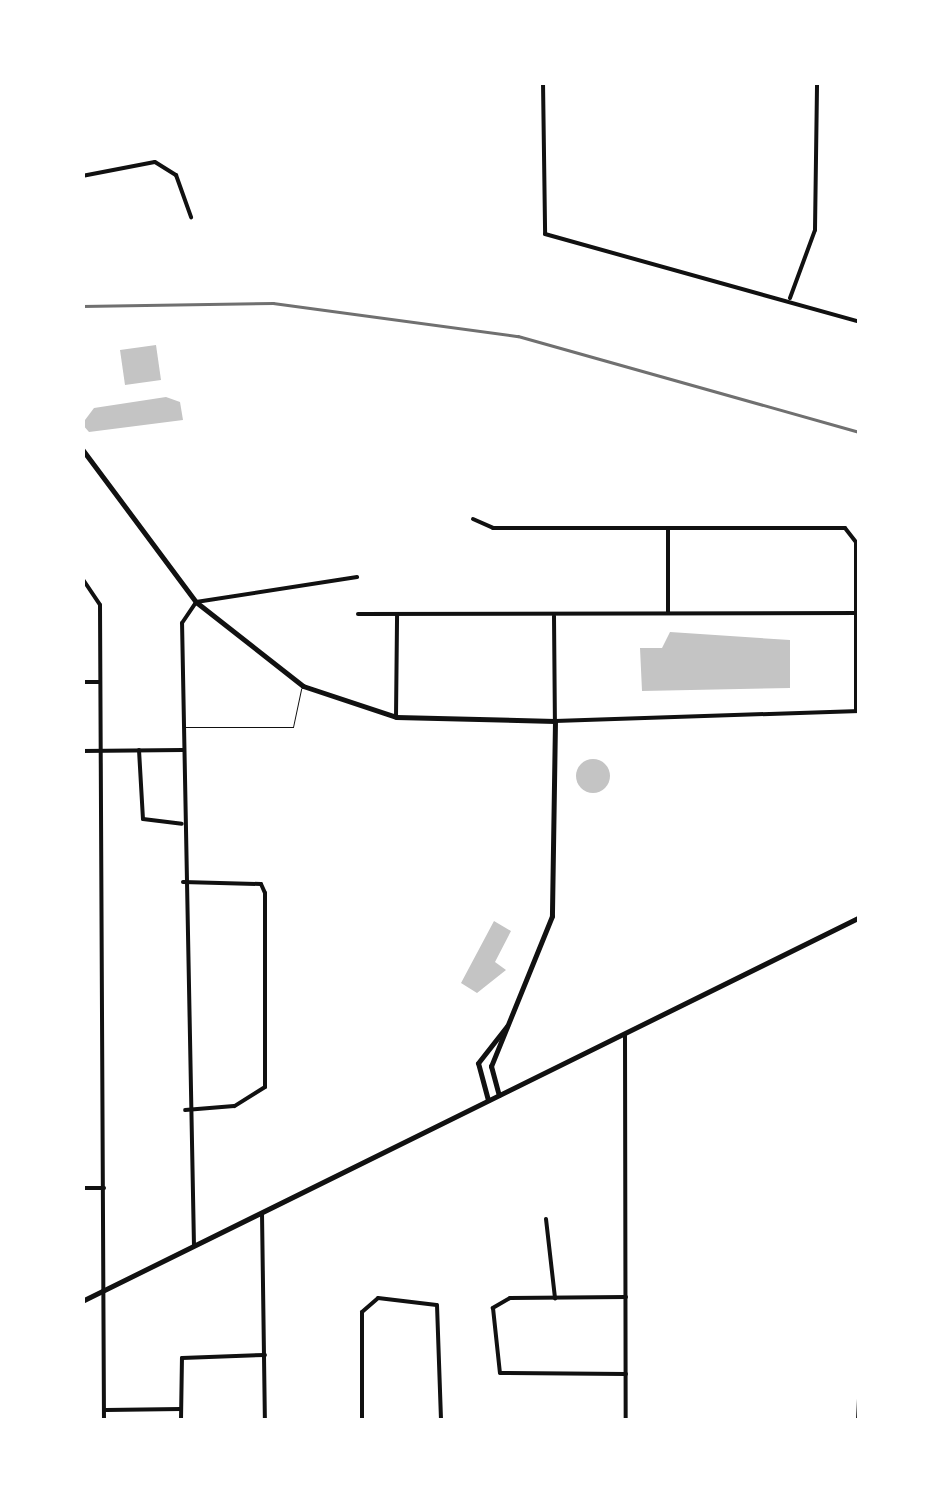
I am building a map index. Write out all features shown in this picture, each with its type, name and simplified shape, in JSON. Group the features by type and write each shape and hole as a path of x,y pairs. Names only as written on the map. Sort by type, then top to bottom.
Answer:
{"main road":[{"path":"82,448 196,602 303,686 396,716 555,722 556,883 542,952 489,1073 499,1095"},
{"path":"82,1301 860,917"},
{"path":"488,1100 478,1062 509,1025"}],"street":[{"path":"543,82 546,234 790,299 860,322"},
{"path":"790,299 815,230 817,82"},
{"path":"82,176 155,162 176,175 191,217"},
{"path":"473,519 493,528 845,528 856,542 858,711 555,722 554,614"},
{"path":"668,528 668,613"},
{"path":"194,1246 185,1110 182,622 196,602 357,577"},
{"path":"82,578 100,605 104,1420"},
{"path":"358,614 858,613"},
{"path":"396,716 397,614"},
{"path":"82,682 99,682"},
{"path":"140,750 143,819 183,824"},
{"path":"82,751 182,750"},
{"path":"183,882 260,884 266,912 264,1087 234,1106 185,1110"},
{"path":"626,1032 626,1420"},
{"path":"82,1188 104,1188"},
{"path":"262,1213 265,1420"},
{"path":"546,1219 555,1298"},
{"path":"362,1420 364,1307 422,1298 440,1314 441,1420"},
{"path":"626,1298 502,1299 494,1308 500,1372 626,1374"},
{"path":"181,1420 182,1358 265,1354"},
{"path":"858,1420 860,1378"},
{"path":"104,1410 181,1409"}],"lane":[{"path":"183,727 292,727 303,686"}],"building":[{"path":"156,345 161,380 125,385 120,350"},
{"path":"166,397 180,402 183,420 89,432 82,424 94,408"},
{"path":"670,632 790,640 790,688 642,691 640,648 662,648"},
{"path":"593,759 605,764 610,776 605,788 593,793 581,788 576,776 581,764"},
{"path":"494,921 511,931 495,962 506,970 477,993 461,983"}],"railway":[{"path":"82,306 273,303 518,336 860,432"}]}
